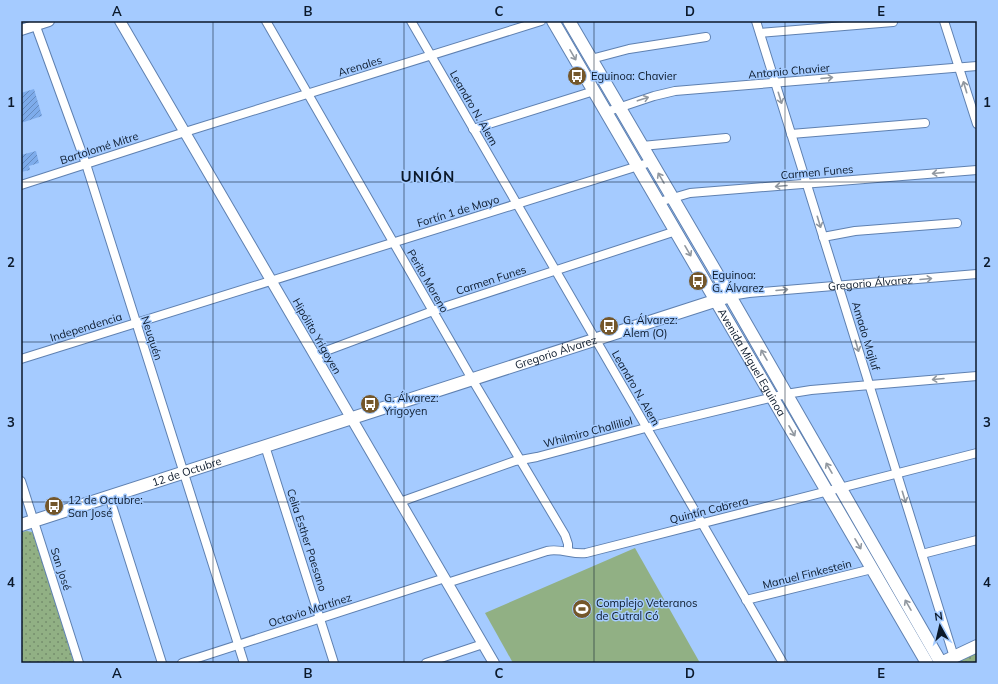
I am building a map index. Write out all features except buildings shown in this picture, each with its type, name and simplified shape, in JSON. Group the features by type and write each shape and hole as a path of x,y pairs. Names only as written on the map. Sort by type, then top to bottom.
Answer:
{"main road":[{"name":"Avenida Miguel Eguinoa","path":"553,21 927,663"},
{"name":"Avenida Miguel Eguinoa","path":"569,21 730,296 941,663"},
{"name":"Gregorio Álvarez","path":"351,418 730,296"},
{"name":"12 de Octubre","path":"21,525 351,418"},
{"path":"941,663 977,646"}],"street":[{"path":"21,30 35,23 49,21"},
{"name":"Hipólito Yrigoyen","path":"120,21 494,663"},
{"name":"Perito Moreno","path":"266,21 472,379 565,535 568,544 568,551"},
{"name":"Leandro N. Alem","path":"410,21 783,663"},
{"name":"Arenales","path":"185,132 541,21"},
{"name":"Amado Majluf","path":"756,21 954,657"},
{"path":"944,21 977,124"},
{"path":"760,33 893,22"},
{"name":"Neuquén","path":"35,23 86,164 244,663"},
{"path":"591,59 629,49 706,37"},
{"name":"Antonio Chavier","path":"606,112 674,91 977,66"},
{"path":"473,129 594,91"},
{"path":"791,134 925,123"},
{"name":"Bartolomé Mitre","path":"21,185 185,132"},
{"path":"642,146 726,138"},
{"name":"Fortín 1 de Mayo","path":"272,281 651,162"},
{"name":"Carmen Funes","path":"659,202 690,193 977,170"},
{"path":"823,237 855,231 957,223"},
{"name":"Carmen Funes","path":"314,355 433,311 676,231"},
{"name":"Gregorio Álvarez","path":"730,296 749,293 977,274"},
{"name":"Independencia","path":"21,359 272,281"},
{"name":"Whilmiro Challiliol","path":"400,502 520,460 786,394 811,390 977,376"},
{"name":"Celia Esther Paesano","path":"265,446 334,663"},
{"name":"Quintín Cabrera","path":"446,581 554,549 586,553 977,453"},
{"name":"San José","path":"21,481 79,663"},
{"path":"109,496 162,663"},
{"path":"922,554 977,540"},
{"name":"Manuel Finkestein","path":"746,600 872,569"},
{"name":"Octavio Martínez","path":"182,663 320,618 446,581"},
{"path":"426,663 483,644"}],"green space":[{"path":"21,532 32,532 34,535 74,663 21,663"},
{"name":"Complejo Veteranos de Cutral Có","path":"635,548 700,663 513,663 485,613"},
{"path":"977,649 977,663 956,663 957,661"}],"place":[{"name":"Eguinoa: Chavier","path":"577,76"},
{"name":"Eguinoa: G. Álvarez","path":"698,281"},
{"name":"G. Álvarez: Alem (O)","path":"609,326"},
{"name":"G. Álvarez: Yrigoyen","path":"370,404"},
{"name":"12 de Octubre: San José","path":"54,506"},
{"name":"Complejo Veteranos de Cutral Có","path":"582,609"}],"district":[{"name":"UNIÓN","path":"428,177"}]}
